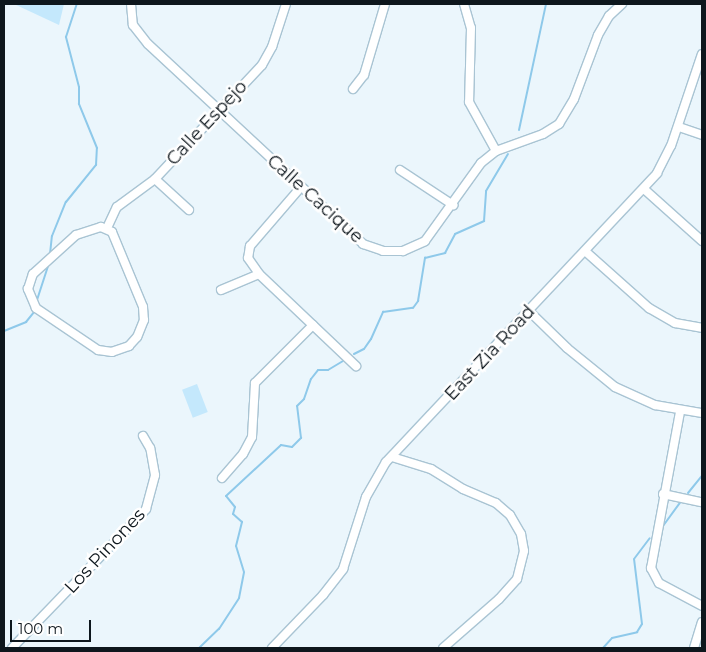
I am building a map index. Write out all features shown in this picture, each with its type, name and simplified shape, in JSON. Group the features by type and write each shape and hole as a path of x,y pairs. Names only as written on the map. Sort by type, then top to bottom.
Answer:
{"street":[{"name":"Calle Cacique","path":"131,4 133,25 148,44 363,244 383,251 403,251 426,242 481,164 496,151 543,134 566,117 598,35 609,16 622,4"},
{"name":"Calle Espejo","path":"107,228 117,207 155,179 266,59 286,4"},
{"path":"353,90 364,75 385,4"},
{"path":"464,4 471,28 469,102 496,151"},
{"name":"East Zia Road","path":"272,648 340,576 350,554 369,490 392,457 644,189 667,156 679,127 702,54"},
{"path":"679,127 702,135"},
{"path":"400,170 453,205"},
{"path":"155,179 189,210"},
{"path":"301,188 250,246 248,258 259,274 356,366"},
{"path":"644,189 702,241"},
{"path":"107,228 112,232 143,307 144,320 133,341 112,352 98,350 36,308 28,288 33,274 76,235 107,228"},
{"path":"585,251 648,308 675,323 702,328"},
{"path":"222,290 259,274"},
{"path":"529,311 567,348 615,387 634,397 680,412 702,413"},
{"path":"222,478 243,454 252,437 255,383 313,325"},
{"path":"680,412 663,494 651,568 659,582 702,606"},
{"name":"Los Pinones","path":"12,648 146,509 155,475 150,448 143,436"},
{"path":"392,457 425,466 463,489 496,503 510,515 521,534 524,551 517,579 499,600 443,648"},
{"path":"663,494 702,502"},
{"path":"694,648 702,622"}],"shaded area":[{"path":"14,4 64,4 59,25"},
{"path":"197,384 208,412 193,418 182,390"}],"waterway":[{"path":"50,254 52,236 66,202 96,165 97,148 79,104 79,87 66,37 77,4"},
{"path":"519,130 546,4"},
{"path":"354,354 364,349 371,339 383,312 413,308 418,301 425,258 445,253 455,234 484,221 486,191 508,154"},
{"path":"37,300 48,266"},
{"path":"4,331 26,322 34,312"},
{"path":"199,648 219,629 239,598 244,572 236,546 242,522 233,514 235,507 226,496 281,445 292,447 301,438 297,406 304,399 311,379 318,370 328,370 343,361"},
{"path":"688,493 702,476"},
{"path":"663,526 680,503"},
{"path":"603,648 612,638 637,632 642,624 634,559 650,538"}]}
